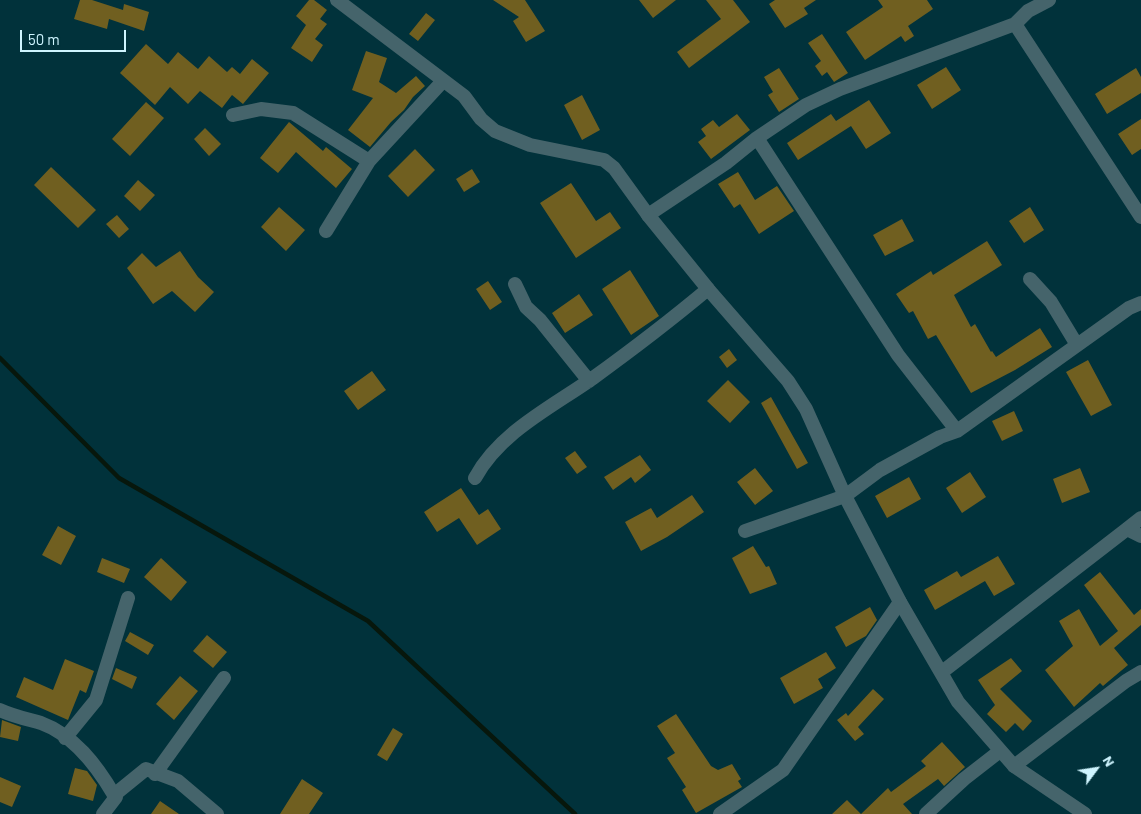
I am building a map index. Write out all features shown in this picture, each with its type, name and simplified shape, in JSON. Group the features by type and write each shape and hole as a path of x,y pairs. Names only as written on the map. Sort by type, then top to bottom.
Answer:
{"street":[{"path":"337,0 464,96 481,119 495,131 530,145 604,160 624,180 648,215 708,289 793,388 818,432 845,496 900,602 958,702 1014,766 1085,814"},
{"path":"648,215 726,163 757,138 806,105 840,89 1015,24 1028,11 1049,0"},
{"path":"1015,24 1141,217"},
{"path":"326,231 369,161 443,81"},
{"path":"233,115 261,109 293,113 369,161"},
{"path":"757,138 898,355 957,431"},
{"path":"1030,279 1051,302 1077,345"},
{"path":"515,284 526,307 540,320 589,381"},
{"path":"476,478 486,459 519,429 648,338 708,289"},
{"path":"745,531 845,496 880,470 940,437 957,431 1129,308 1141,303"},
{"path":"942,672 1141,518"},
{"path":"1127,529 1141,536"},
{"path":"65,738 96,700 128,598"},
{"path":"720,814 783,770 900,602"},
{"path":"1014,766 1126,681 1141,672"},
{"path":"156,774 224,678"},
{"path":"0,710 43,724 82,750 98,768 116,797 102,814"},
{"path":"926,814 964,779 1000,751"},
{"path":"114,795 146,770 178,781 217,814"}],"building":[{"path":"80,0 92,0 123,10 124,4 149,12 144,31 109,19 107,29 74,19"},
{"path":"309,0 314,0 327,10 320,19 327,24 315,39 323,45 312,62 291,48 306,25 296,16"},
{"path":"493,0 525,0 545,31 526,42 513,21 519,17"},
{"path":"639,0 676,0 653,18"},
{"path":"706,0 733,0 750,22 689,68 677,52 721,19"},
{"path":"775,0 816,0 804,8 808,14 785,28 769,4"},
{"path":"878,0 927,0 933,9 908,26 914,36 905,42 901,36 865,60 846,32 883,7"},
{"path":"426,13 435,20 418,41 409,34"},
{"path":"822,34 848,73 834,82 827,72 822,76 815,66 821,61 808,43"},
{"path":"146,44 168,64 178,52 198,69 209,56 227,72 232,67 240,74 252,59 269,73 243,104 232,95 222,108 200,91 188,104 170,87 155,105 120,73"},
{"path":"366,51 387,58 379,82 396,93 416,76 425,86 413,97 404,110 370,147 348,130 373,98 352,90"},
{"path":"946,67 961,90 932,109 917,85"},
{"path":"779,68 799,99 779,112 768,95 773,92 764,77"},
{"path":"1136,68 1141,77 1141,93 1107,114 1095,94"},
{"path":"582,95 600,130 582,140 564,105"},
{"path":"869,100 891,133 866,149 851,126 798,160 787,143 831,114 836,121"},
{"path":"146,102 164,118 130,156 112,139"},
{"path":"737,114 750,130 711,159 698,142 706,136 701,129 713,120 719,127"},
{"path":"1141,119 1141,149 1132,155 1118,134"},
{"path":"289,122 323,151 326,147 352,169 336,188 296,152 278,173 260,158"},
{"path":"205,128 221,144 209,156 194,139"},
{"path":"415,149 435,170 408,197 388,176"},
{"path":"51,167 96,210 78,228 34,185"},
{"path":"472,169 480,182 464,192 456,179"},
{"path":"738,172 755,200 777,186 794,211 759,234 740,204 734,208 718,184"},
{"path":"138,180 155,195 140,211 124,196"},
{"path":"571,183 596,221 610,212 621,228 576,258 540,203"},
{"path":"279,207 305,230 286,251 261,227"},
{"path":"1030,207 1044,230 1024,243 1009,221"},
{"path":"117,215 129,229 119,238 106,224"},
{"path":"902,219 914,241 885,256 873,235"},
{"path":"987,241 1002,265 954,295 971,327 975,324 991,352 996,357 1040,328 1052,347 1015,370 971,393 936,335 928,339 913,311 909,313 896,294 931,271 933,275"},
{"path":"180,251 198,277 214,292 195,312 172,291 153,304 127,268 142,253 156,267"},
{"path":"630,270 659,316 631,335 602,289"},
{"path":"488,281 502,302 490,310 476,289"},
{"path":"579,294 593,315 565,333 552,313"},
{"path":"729,349 737,360 727,368 719,357"},
{"path":"1088,360 1112,405 1091,416 1066,372"},
{"path":"372,371 386,390 358,410 344,391"},
{"path":"728,380 750,402 730,423 707,401"},
{"path":"771,397 808,463 797,469 761,403"},
{"path":"1014,411 1023,431 1002,441 992,421"},
{"path":"575,451 587,467 577,474 565,458"},
{"path":"640,455 651,470 635,483 631,477 613,490 604,477"},
{"path":"755,468 773,491 755,505 737,482"},
{"path":"1080,468 1090,492 1062,503 1053,479"},
{"path":"970,472 986,497 962,513 946,488"},
{"path":"909,477 921,499 887,518 875,496"},
{"path":"461,488 479,515 488,509 501,529 477,545 459,518 437,532 424,512"},
{"path":"692,495 704,512 667,537 641,551 625,522 651,508 657,518"},
{"path":"58,526 76,536 61,565 42,555"},
{"path":"753,546 766,567 769,566 777,584 750,594 732,558"},
{"path":"998,556 1015,584 994,596 985,581 935,610 924,590 957,571 961,577"},
{"path":"102,558 130,569 124,583 97,572"},
{"path":"161,558 187,582 171,601 144,577"},
{"path":"1100,572 1134,615 1141,609 1141,625 1114,648 1128,665 1103,686 1100,683 1074,707 1045,670 1073,646 1059,621 1079,609 1100,646 1118,631 1084,585"},
{"path":"870,607 877,620 866,636 846,647 835,627"},
{"path":"130,632 154,645 148,655 125,641"},
{"path":"207,635 227,652 213,668 193,651"},
{"path":"826,652 836,668 818,679 823,688 794,704 780,678"},
{"path":"1011,658 1022,671 1000,689 1032,721 1023,731 1015,723 1006,732 987,714 995,705 978,680"},
{"path":"65,659 94,671 86,693 80,690 68,720 16,697 24,677 53,690"},
{"path":"116,668 137,677 132,689 112,679"},
{"path":"180,676 198,691 174,720 156,704"},
{"path":"873,689 884,699 858,727 864,734 855,741 837,720 846,713 848,716"},
{"path":"676,714 711,766 718,770 732,764 741,779 738,781 742,787 696,813 682,790 686,787 667,758 675,753 657,726"},
{"path":"2,720 21,727 18,741 0,737"},
{"path":"393,728 403,734 387,761 377,755"},
{"path":"942,742 965,767 944,786 938,779 903,804 912,814 861,814 888,788 891,792 926,766 921,761"},
{"path":"75,768 87,771 97,785 93,801 68,794"},
{"path":"0,777 21,786 12,807 0,802"},
{"path":"302,779 323,793 309,814 280,814"},
{"path":"847,800 861,814 832,814"},
{"path":"160,801 179,814 151,814"}],"waterway":[{"path":"0,358 119,478 368,621 575,814"}]}
